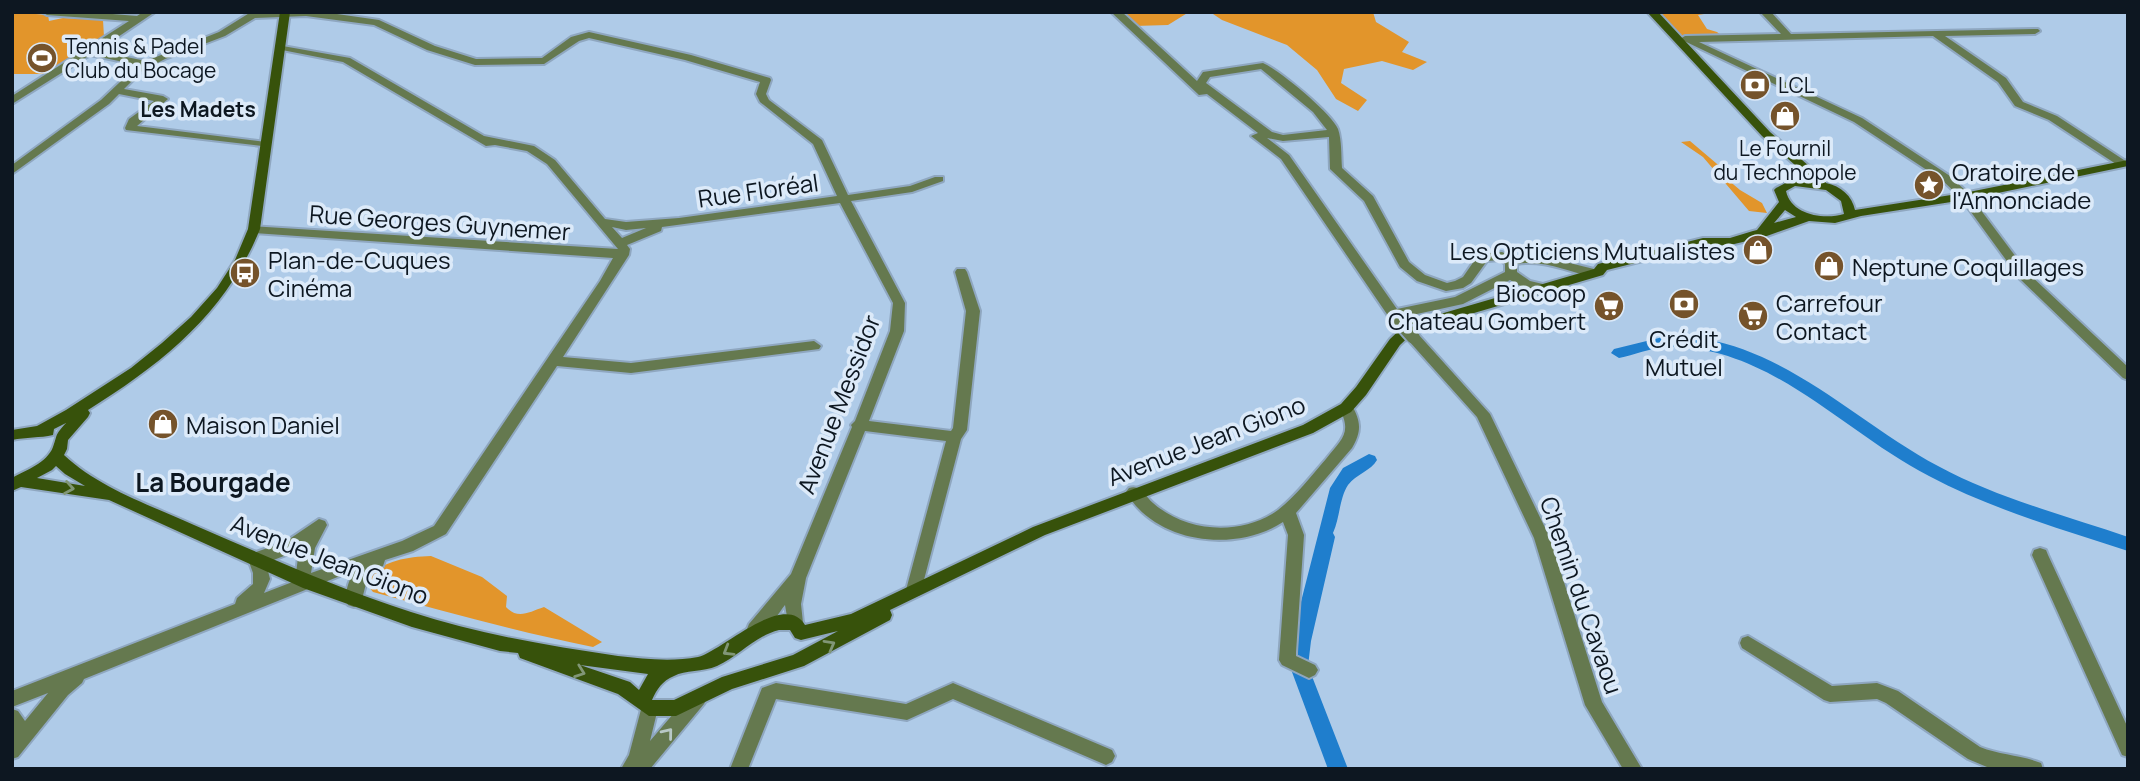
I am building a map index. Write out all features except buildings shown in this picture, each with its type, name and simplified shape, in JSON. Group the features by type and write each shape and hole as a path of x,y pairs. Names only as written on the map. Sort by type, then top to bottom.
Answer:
{"street":[{"path":"47,12 139,19"},
{"path":"12,101 149,12"},
{"name":"Chemin du Cavaou","path":"1116,12 1212,101 1285,157 1404,325 1483,414 1542,538 1567,627 1594,705 1633,769"},
{"path":"1652,12 1766,134 1811,176 1847,200 1849,214"},
{"path":"1765,12 1789,37"},
{"path":"12,171 118,91 148,64 222,34 257,13 285,13 254,229 248,249 235,274 213,304 91,404 61,438 56,457 17,483"},
{"name":"Avenue Messidor","path":"285,13 376,22 431,48 475,62 544,61 575,39 589,35 687,57 766,80 761,94 765,102 818,142 844,199 899,303 897,331 798,578 793,604 798,628"},
{"path":"1680,39 2035,31"},
{"path":"1936,34 2002,80 2020,104 2053,118 2125,163"},
{"path":"1680,39 1858,120 1911,153 1964,195 2024,276 2128,374"},
{"path":"281,47 346,60 497,148 522,155 562,174 622,249 554,361 440,530 372,563 357,580 354,600"},
{"path":"88,52 148,64"},
{"path":"1332,133 1283,138 1268,135 1200,83 1207,74 1263,66 1319,115 1331,127 1332,133 1336,169 1369,200 1404,264 1412,272 1446,287 1467,280 1483,257 1502,256 1526,284 1542,288"},
{"path":"118,91 163,99 133,121 130,128 266,145"},
{"path":"1766,134 1792,170 1793,182"},
{"path":"1404,325 1458,301 1511,268 1519,258 1541,259 1596,272 1608,272 1711,248 1712,244 1760,234 1791,220 1810,217 1830,220 1849,214 1928,202 2125,163"},
{"name":"Rue Floréal","path":"603,222 626,226 679,222 912,189 939,179"},
{"path":"1810,217 1784,202 1780,190 1793,182 1834,190 1876,204 1928,202"},
{"path":"1760,234 1784,202"},
{"name":"Rue Floréal","path":"622,249 679,222"},
{"name":"Rue Georges Guynemer","path":"254,229 622,249"},
{"path":"914,590 954,437 960,430 966,394 973,312 961,272"},
{"path":"1404,325 1596,272"},
{"name":"Avenue Jean Giono","path":"493,641 669,669 699,665 727,653 755,629 770,623 798,628 854,620 986,556 1134,492 1308,429 1346,408 1362,391 1404,325"},
{"path":"554,361 631,368 814,346"},
{"path":"12,435 41,430 91,404"},
{"path":"1134,492 1153,514 1178,526 1201,532 1246,532 1287,511 1355,432 1353,420 1346,408"},
{"path":"858,425 954,437"},
{"path":"41,430 61,438"},
{"name":"Avenue Jean Giono","path":"56,457 71,470 114,496 305,581 412,620 493,641 624,688 646,704 677,708 728,683 798,661 986,556"},
{"name":"Avenue Jean Giono","path":"17,483 114,496"},
{"path":"1287,511 1296,535 1287,652 1288,660 1302,667"},
{"path":"217,617 244,603 262,583 263,575 256,559 273,555 304,541 319,525 307,548 305,581"},
{"path":"12,699 305,581 407,546"},
{"path":"2040,555 2128,749"},
{"name":"Avenue Messidor","path":"755,629 798,578"},
{"path":"798,628 803,644 798,661"},
{"path":"1748,643 1830,694 1877,691 1892,697 1974,753 1993,761 2034,769"},
{"path":"12,748 62,689 103,662"},
{"path":"630,769 637,758 653,680 669,669"},
{"path":"739,769 768,694 776,691 907,712 953,691 1106,756"},
{"path":"638,769 699,697"},
{"path":"12,717 18,726 12,748"}],"shaded area":[{"name":"Tennis & Padel Club du Bocage","path":"12,12 48,15 49,21 63,18 103,20 104,37 45,74 12,74"},
{"path":"1122,12 1189,12 1168,25 1134,26"},
{"path":"1210,12 1373,12 1376,22 1409,42 1402,52 1427,62 1413,70 1382,61 1344,69 1341,83 1367,100 1358,111 1336,99 1317,70 1287,45 1222,20"},
{"path":"1652,12 1716,12 1698,15 1707,29 1724,38 1675,40"},
{"path":"1690,141 1723,169 1727,179 1762,203 1767,213 1749,211 1703,157 1681,142"},
{"path":"431,556 482,577 507,596 506,607 510,611 524,614 544,607 602,642 593,647 538,635 373,592 369,587 368,578 389,563"}],"waterway":[{"path":"1619,353 1663,342 1705,344 1745,356 1784,375 1896,450 1933,471 2004,502 2128,544"},
{"path":"1326,530 1338,488 1349,473 1369,460"},
{"path":"1301,661 1301,641 1326,537"},
{"path":"1302,672 1338,769"}],"place":[{"name":"Tennis & Padel Club du Bocage","path":"42,58"},
{"name":"LCL","path":"1755,85"},
{"name":"Le Fournil du Technopole","path":"1785,116"},
{"name":"Oratoire de l'Annonciade","path":"1929,185"},
{"name":"Les Opticiens Mutualistes","path":"1758,250"},
{"name":"Neptune Coquillages","path":"1829,266"},
{"name":"Plan-de-Cuques Cinéma","path":"245,273"},
{"name":"Crédit Mutuel","path":"1684,304"},
{"name":"Biocoop Chateau Gombert","path":"1609,306"},
{"name":"Carrefour Contact","path":"1753,316"},
{"name":"Maison Daniel","path":"163,424"}],"district":[{"name":"Les Madets","path":"198,109"},
{"name":"La Bourgade","path":"213,482"}]}
